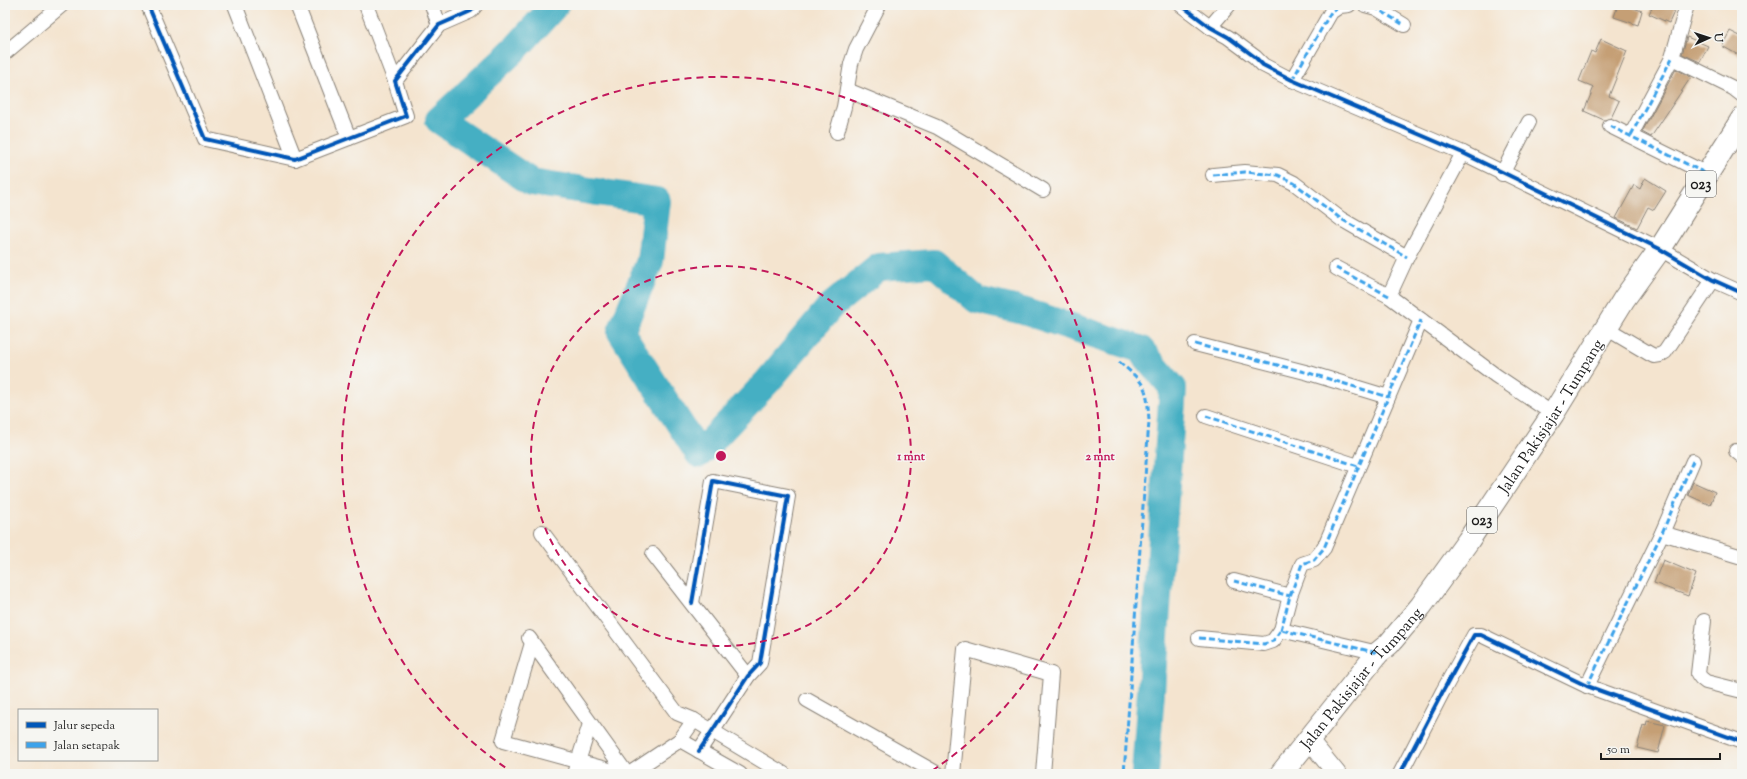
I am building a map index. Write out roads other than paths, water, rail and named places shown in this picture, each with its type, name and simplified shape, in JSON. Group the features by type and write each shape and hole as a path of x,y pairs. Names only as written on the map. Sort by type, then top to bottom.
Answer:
{"main road":[{"name":"Jalan Pakisjajar - Tumpang","path":"1281,774 1378,653 1389,644 1421,606 1451,565 1553,414 1606,328 1660,249 1742,119"}],"street":[{"path":"5,52 62,5"},
{"path":"148,5 205,139 295,159 406,116 366,5"},
{"path":"234,5 295,159"},
{"path":"297,5 349,138"},
{"path":"432,5 439,25"},
{"path":"394,81 439,25 471,11 476,5"},
{"path":"837,132 844,106 851,64 856,49 879,5"},
{"path":"1181,5 1210,27 1228,37 1263,66 1292,80 1462,153 1502,174 1660,249 1713,280 1742,293"},
{"path":"1210,27 1229,5"},
{"path":"1292,80 1331,12 1340,6 1349,5"},
{"path":"1365,5 1376,8 1404,25"},
{"path":"1631,135 1672,58 1687,5"},
{"path":"1672,58 1733,88 1742,95"},
{"path":"847,90 937,127 1043,190"},
{"path":"1502,174 1529,122"},
{"path":"1610,126 1631,135 1707,174"},
{"path":"1389,296 1406,257 1462,153"},
{"path":"1213,175 1245,172 1278,175 1294,183 1341,219 1406,257"},
{"path":"1336,268 1389,296 1495,375 1553,414"},
{"path":"1606,328 1654,356 1660,355 1665,352 1676,337 1713,280"},
{"path":"1199,638 1264,644 1273,641 1281,630 1290,596 1302,564 1314,560 1324,548 1421,320"},
{"path":"1195,344 1309,373 1388,396"},
{"path":"1206,416 1358,466"},
{"path":"1587,686 1662,533 1693,461"},
{"path":"692,603 713,481 788,496 760,663 748,676 699,751"},
{"path":"542,532 677,713 712,730 766,770 784,774"},
{"path":"1662,533 1742,557"},
{"path":"653,554 748,676"},
{"path":"1234,582 1290,596"},
{"path":"1704,621 1698,674 1706,682 1742,691"},
{"path":"1281,630 1378,653"},
{"path":"1400,774 1474,635 1481,635 1587,686 1742,742"},
{"path":"626,774 530,640 503,741 576,768 626,774 680,740 694,720"},
{"path":"953,774 965,649 1051,674 1043,774"},
{"path":"807,700 938,774"},
{"path":"576,768 590,724"},
{"path":"680,740 740,774"},
{"path":"1309,740 1337,774"}],"waterway":[{"path":"555,5 517,47 439,120 531,182 657,201 650,261 621,332 699,454 768,381 830,307 879,267 934,263 977,300 1023,311 1140,349 1173,388 1145,774"}]}
